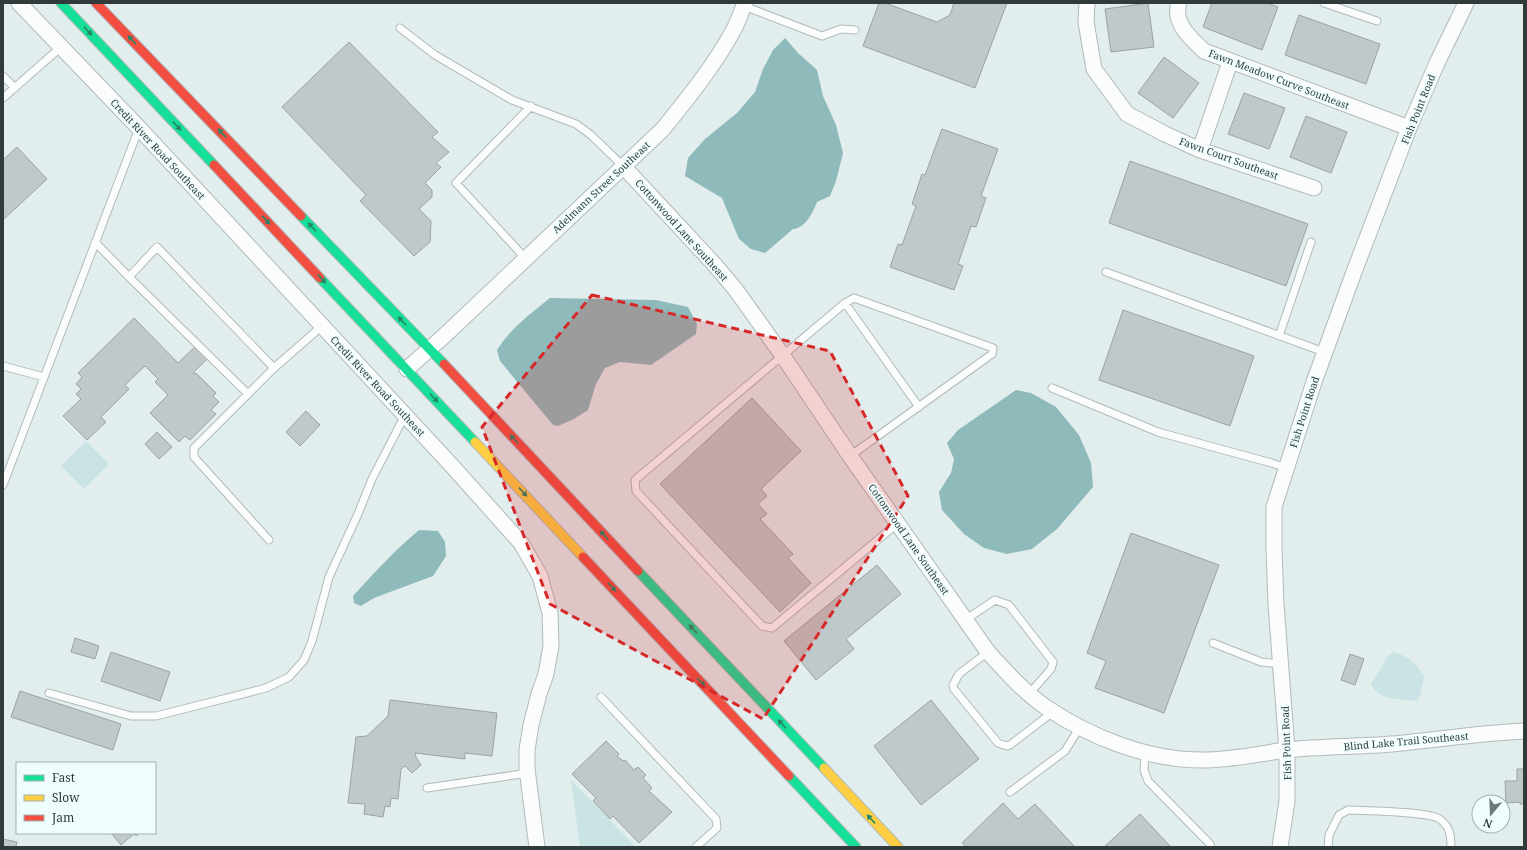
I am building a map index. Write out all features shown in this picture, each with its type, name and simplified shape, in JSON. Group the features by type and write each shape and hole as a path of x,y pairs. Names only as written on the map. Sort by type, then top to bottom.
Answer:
{"main road":[{"path":"61,3 856,847"},
{"path":"96,3 429,349 898,847"}],"street":[{"name":"Credit River Road Southeast","path":"19,3 139,128 405,415 521,543 540,576 550,613 551,646 546,674 531,724 527,750 528,774 537,847"},
{"name":"Fawn Court Southeast","path":"1087,3 1086,22 1094,69 1127,114 1200,150 1314,188"},
{"name":"Fawn Meadow Curve Southeast","path":"1179,3 1176,10 1184,32 1204,51 1230,62 1410,128"},
{"name":"Fish Point Road","path":"1280,847 1287,802 1287,750 1276,604 1274,507 1324,352 1410,128 1437,63 1466,3"},
{"name":"Adelmann Street Southeast","path":"407,369 444,336 663,129 691,95 733,31 745,5"},
{"path":"1200,150 1230,62"},
{"name":"Cottonwood Lane Southeast","path":"623,166 714,264 783,356 850,456 988,652 1007,674 1029,694 1053,711 1104,739 1172,758 1202,760 1232,759 1287,750"},
{"name":"Blind Lake Trail Southeast","path":"1287,750 1391,744 1496,732 1524,731"}],"lane":[{"path":"1324,3 1377,21"},
{"path":"745,5 822,36 841,29 855,30"},
{"path":"400,28 435,55 512,100 576,124 591,135 623,166"},
{"path":"3,98 61,47"},
{"path":"3,76 15,88"},
{"path":"526,259 456,183 531,106"},
{"path":"3,485 139,128"},
{"path":"95,242 248,394"},
{"path":"1279,336 1310,242"},
{"path":"129,277 157,247 274,368"},
{"path":"1106,272 1324,352"},
{"path":"850,456 992,354 993,348 854,298 845,303 635,480 636,491 762,626 772,628 898,524"},
{"path":"845,303 919,407"},
{"path":"269,540 194,457 194,448 274,368 322,326"},
{"path":"3,366 44,377"},
{"path":"1052,388 1158,432 1287,468"},
{"path":"50,693 132,716 156,716 266,688 289,677 304,660 312,641 329,577 372,478 405,415"},
{"path":"965,620 995,600 1010,605 1052,662 1051,669 1029,694"},
{"path":"1213,643 1261,662 1281,664"},
{"path":"988,652 959,674 953,685 954,689 998,743 1007,746 1010,745 1053,711"},
{"path":"601,697 716,819 718,824 717,828 696,847"},
{"path":"1010,792 1065,751 1080,727"},
{"path":"1145,751 1144,770 1148,781 1210,844 1211,847"},
{"path":"427,788 528,774"},
{"path":"1328,847 1329,835 1339,815 1348,810 1424,814 1440,819 1451,833 1451,847"}],"highlighted area":[{"path":"592,295 830,351 908,496 763,719 550,604 482,427"}],"shaded area":[{"path":"785,38 798,53 817,70 823,96 836,125 843,153 836,181 830,196 817,202 811,215 802,226 793,229 765,253 751,249 739,239 722,198 685,176 688,158 705,139 737,113 755,92 763,69 773,50"},
{"path":"550,298 656,300 688,307 697,324 696,334 651,365 620,362 605,368 596,384 588,410 574,419 558,426 553,425 500,361 497,350 515,328"},
{"path":"1016,390 1031,393 1056,407 1079,435 1091,463 1093,487 1057,529 1032,549 1007,554 984,548 964,534 942,510 939,492 951,473 954,459 947,443 958,430"},
{"path":"86,441 109,464 84,489 61,466"},
{"path":"419,530 438,531 445,542 446,556 433,576 374,598 361,606 354,603 353,596 393,554"},
{"path":"1393,652 1403,655 1411,660 1424,676 1420,696 1416,701 1384,696 1378,693 1371,684 1388,656"},
{"path":"571,780 636,847 580,847"}],"building":[{"path":"879,3 885,3 937,22 950,15 954,3 1007,3 975,88 863,46"},
{"path":"1148,3 1154,47 1111,52 1105,9"},
{"path":"1212,3 1268,3 1278,7 1262,50 1203,27"},
{"path":"1299,15 1380,44 1366,84 1285,55"},
{"path":"349,42 438,132 432,137 449,152 436,163 441,167 425,183 432,190 432,197 419,209 431,221 430,242 414,256 360,201 366,195 282,107"},
{"path":"1164,57 1199,83 1173,118 1138,93"},
{"path":"1244,93 1285,108 1269,149 1228,134"},
{"path":"1306,116 1347,132 1331,173 1290,157"},
{"path":"942,129 998,149 981,196 986,198 976,227 971,226 958,264 963,266 954,290 890,267 898,244 902,245 916,206 912,204 922,174 925,175"},
{"path":"17,147 47,179 3,220 3,160"},
{"path":"1130,161 1308,224 1286,286 1109,223"},
{"path":"1123,310 1254,356 1230,426 1099,380"},
{"path":"134,318 178,363 197,345 209,357 193,373 196,373 216,393 213,396 219,402 211,410 216,414 190,440 185,436 179,442 150,413 168,395 155,382 158,379 145,366 125,385 129,389 101,417 106,422 87,440 63,416 81,399 76,394 81,389 76,384 82,377 78,373"},
{"path":"752,398 801,451 761,489 767,496 758,504 767,514 760,519 793,554 788,558 811,583 780,612 660,484"},
{"path":"306,411 320,425 300,446 286,432"},
{"path":"157,432 172,447 159,459 145,444"},
{"path":"1131,533 1219,565 1164,713 1095,688 1106,661 1087,653"},
{"path":"877,565 901,594 846,639 854,649 816,680 784,641"},
{"path":"75,638 99,646 95,659 71,652"},
{"path":"111,652 170,672 160,701 101,681"},
{"path":"1350,654 1364,659 1355,685 1341,680"},
{"path":"20,691 121,724 113,750 11,717"},
{"path":"390,700 497,713 492,756 465,753 465,759 415,753 421,765 412,773 405,766 401,769 398,799 391,798 390,807 385,806 383,817 364,814 365,804 348,803 356,737 367,736 388,716"},
{"path":"931,700 979,759 921,805 874,746"},
{"path":"606,741 619,754 617,756 623,761 625,760 634,770 638,767 646,775 643,778 652,788 649,791 672,812 639,843 613,816 610,819 593,801 596,798 572,774"},
{"path":"1517,769 1524,769 1524,804 1520,804 1520,802 1511,803 1511,794 1506,794 1505,781 1517,781"},
{"path":"1003,803 1018,819 1035,804 1075,847 966,847 962,843"},
{"path":"1140,814 1171,847 1104,847"},
{"path":"112,834 134,834 121,845"},
{"path":"3,839 17,842 16,847 3,847"}],"traffic: fast":[{"path":"61,3 214,165"},
{"path":"301,216 444,364"},
{"path":"320,278 475,442"},
{"path":"638,571 824,768"},
{"path":"789,776 856,847"}],"traffic: slow":[{"path":"475,442 583,557"},
{"path":"824,768 898,847"}],"traffic: jam":[{"path":"96,3 301,216"},
{"path":"214,165 320,278"},
{"path":"444,364 638,571"},
{"path":"583,557 789,776"}]}
